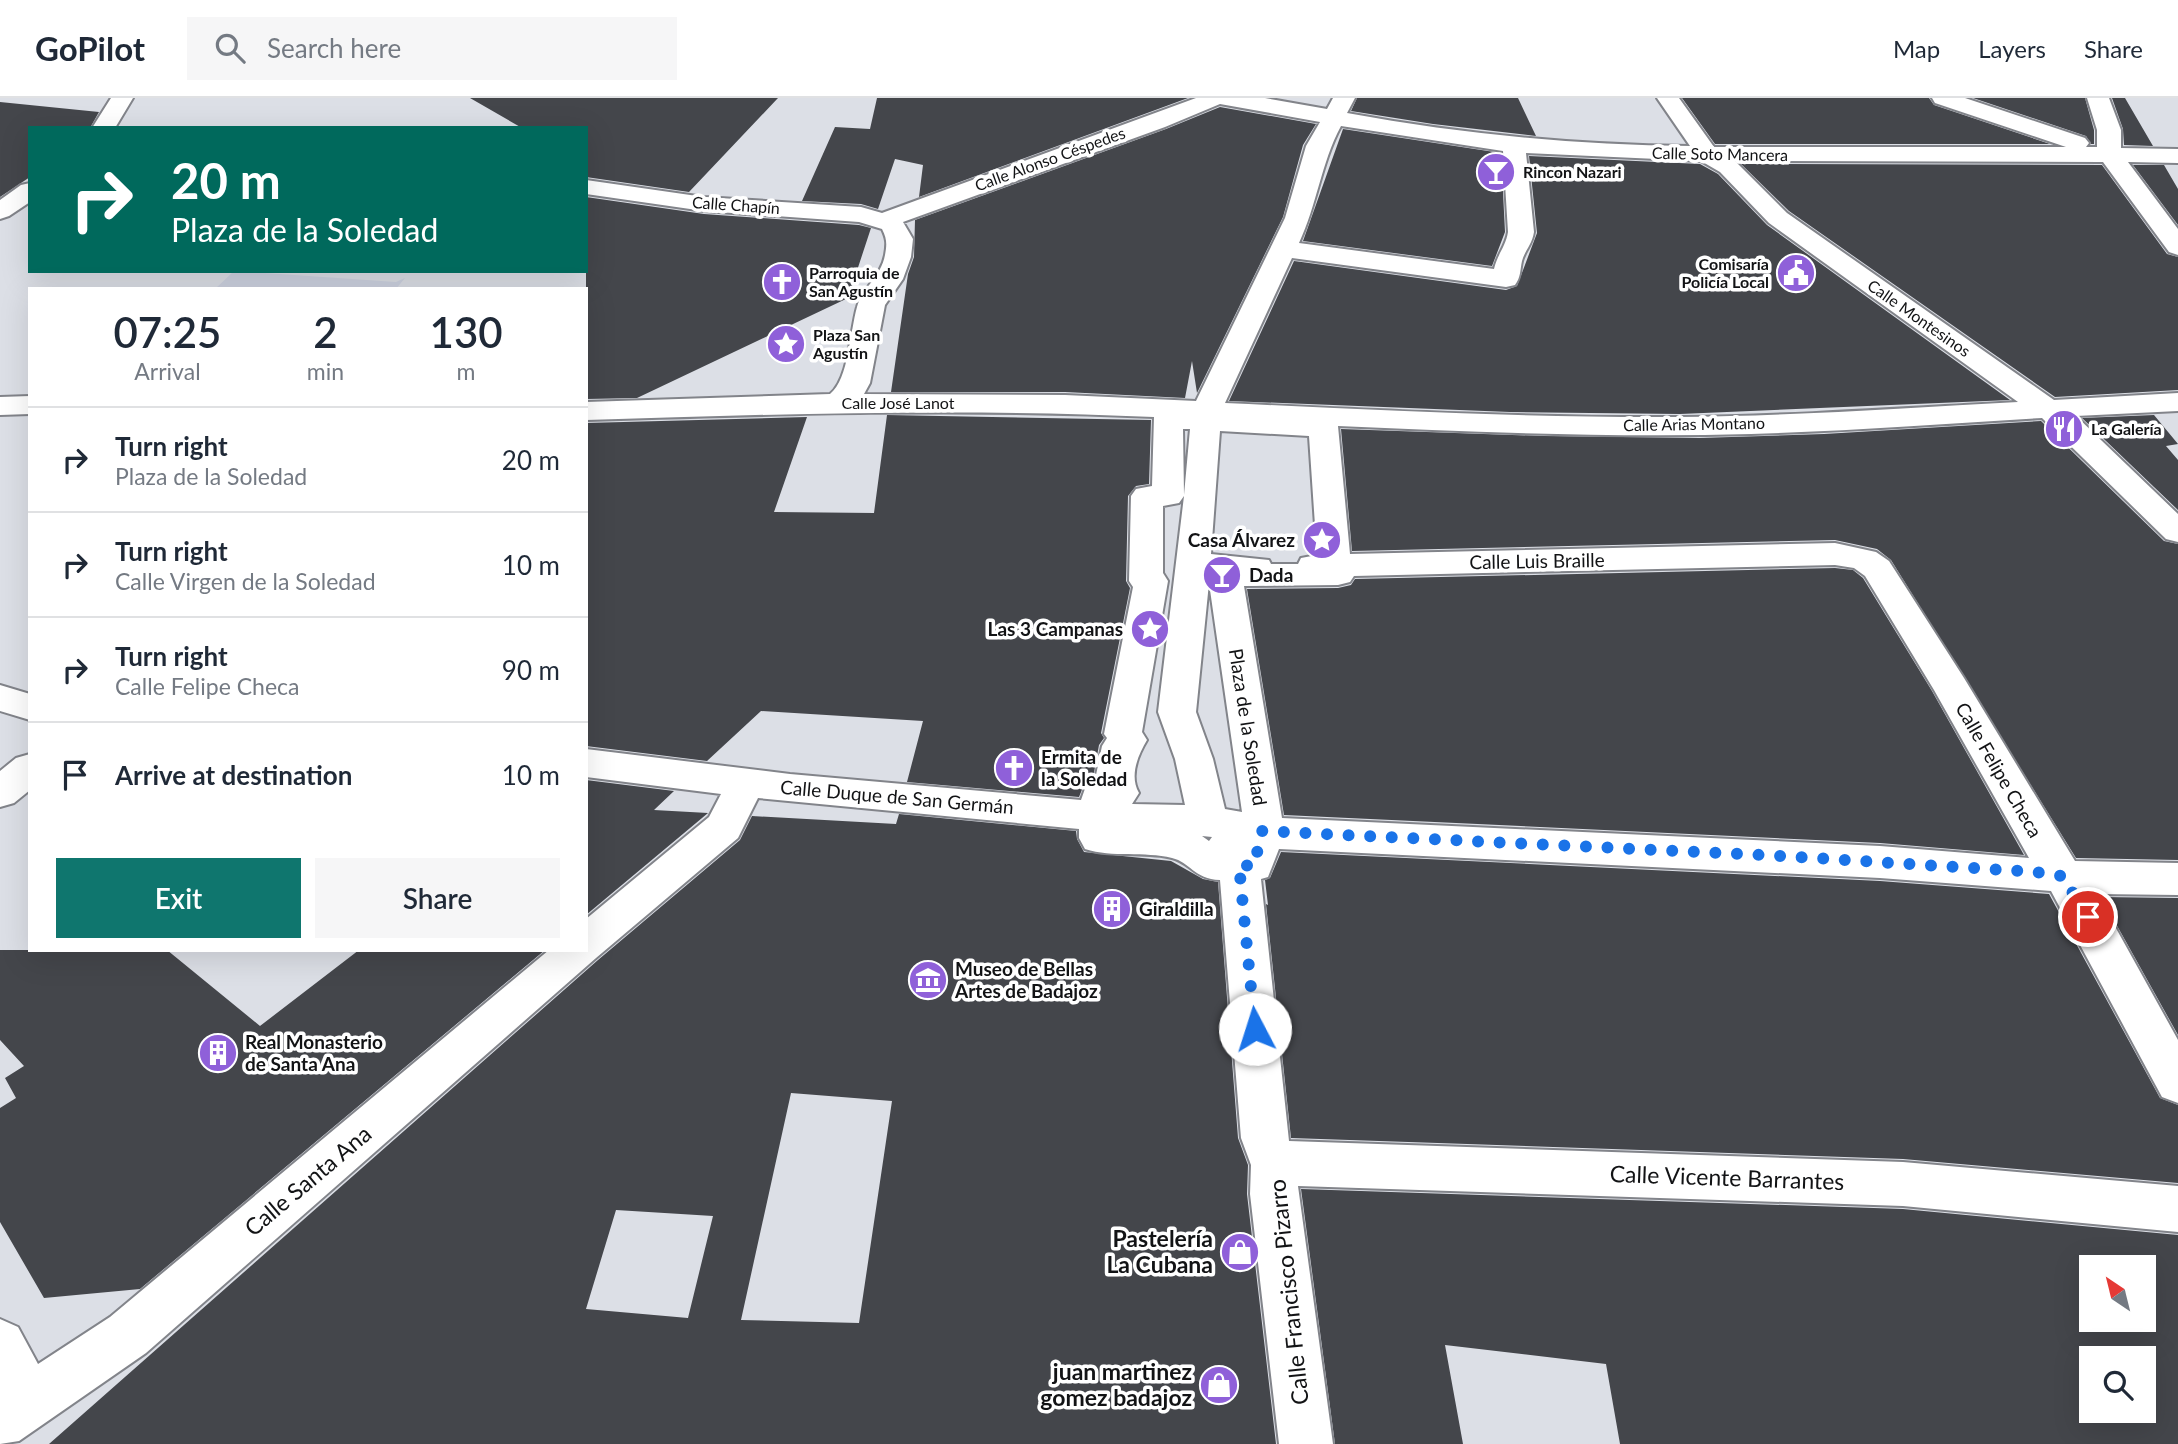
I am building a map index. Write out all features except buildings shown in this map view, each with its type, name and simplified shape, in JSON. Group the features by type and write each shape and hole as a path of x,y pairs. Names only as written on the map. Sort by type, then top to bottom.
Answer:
{"street":[{"path":"104,126 122,98"},
{"name":"Calle Alonso Céspedes","path":"886,220 1157,122 1215,98"},
{"name":"Calle Soto Mancera","path":"1224,98 1339,107 1514,145 1707,155 2109,153"},
{"name":"Calle Montesinos","path":"1668,98 1707,155 1728,167 1778,218 2047,407 2178,532"},
{"path":"1943,98 2109,153 2177,156"},
{"path":"2098,98 2109,130 2109,153 2178,247"},
{"path":"1208,821 1194,759 1177,712 1208,416 1213,393 1298,218 1318,146 1339,107"},
{"path":"1282,249 1506,279 1510,256 1519,245 1521,232 1514,145"},
{"name":"Calle Chapín","path":"588,187 704,204 853,214 886,220"},
{"path":"0,211 28,191"},
{"path":"838,403 849,394 855,383 871,304 887,284 898,257 899,233 886,220"},
{"name":"Calle Arias Montano","path":"1208,416 1678,426 2178,402"},
{"name":"Calle José Lanot","path":"588,411 838,403 1065,404 1208,416"},
{"path":"0,406 28,405"},
{"path":"1336,566 1324,428 1208,416 1168,419 1168,496 1147,496 1146,581 1151,581 1123,734 1128,740 1121,746 1114,784 1119,793 1108,798 1101,793 1099,838 1183,843 1211,864 1251,848 1880,862 2062,876 2178,879"},
{"name":"Calle Luis Braille","path":"1193,563 1235,568 1835,554 1864,559 1877,569"},
{"name":"Plaza de la Soledad","path":"1251,848 1263,822 1226,581 1233,575 1338,574 1336,566"},
{"name":"Calle Felipe Checa","path":"1877,569 2062,876 2075,893 2178,1083"},
{"path":"0,698 28,706"},
{"name":"Calle Duque de San Germán","path":"588,763 746,782 1101,816 1208,821"},
{"path":"0,793 28,770"},
{"path":"588,942 724,827 746,782"},
{"name":"Calle Francisco Pizarro","path":"1208,821 1229,842 1239,859 1251,848"},
{"name":"Calle Francisco Pizarro","path":"1251,848 1265,1138 1268,1150 1275,1160 1274,1194 1306,1444"},
{"name":"Calle Santa Ana","path":"15,1412 128,1335 577,952"},
{"name":"Calle Vicente Barrantes","path":"1275,1160 1303,1165 1903,1184 2178,1209"},
{"path":"0,1345 15,1412"}],"shaded area":[{"path":"232,273 396,282 405,278 398,287 217,287"}],"place":[{"name":"Rincon Nazari","path":"1496,172"},
{"name":"Comisaría Policía Local","path":"1796,273"},
{"name":"Parroquia de San Agustín","path":"782,282"},
{"name":"Plaza San Agustín","path":"786,344"},
{"name":"La Galería","path":"2064,429"},
{"name":"Casa Álvarez","path":"1322,540"},
{"name":"Dada","path":"1222,575"},
{"name":"Las 3 Campanas","path":"1150,629"},
{"name":"Ermita de la Soledad","path":"1014,768"},
{"name":"Giraldilla","path":"1112,909"},
{"name":"Museo de Bellas Artes de Badajoz","path":"928,980"},
{"name":"Real Monasterio de Santa Ana","path":"218,1053"},
{"name":"Pastelería La Cubana","path":"1240,1252"},
{"name":"juan martinez gomez badajoz","path":"1219,1385"}],"route":[{"path":"1255,1029 1239,865 1254,866 1262,831 1782,856 2036,872 2062,876 2088,917"}]}
